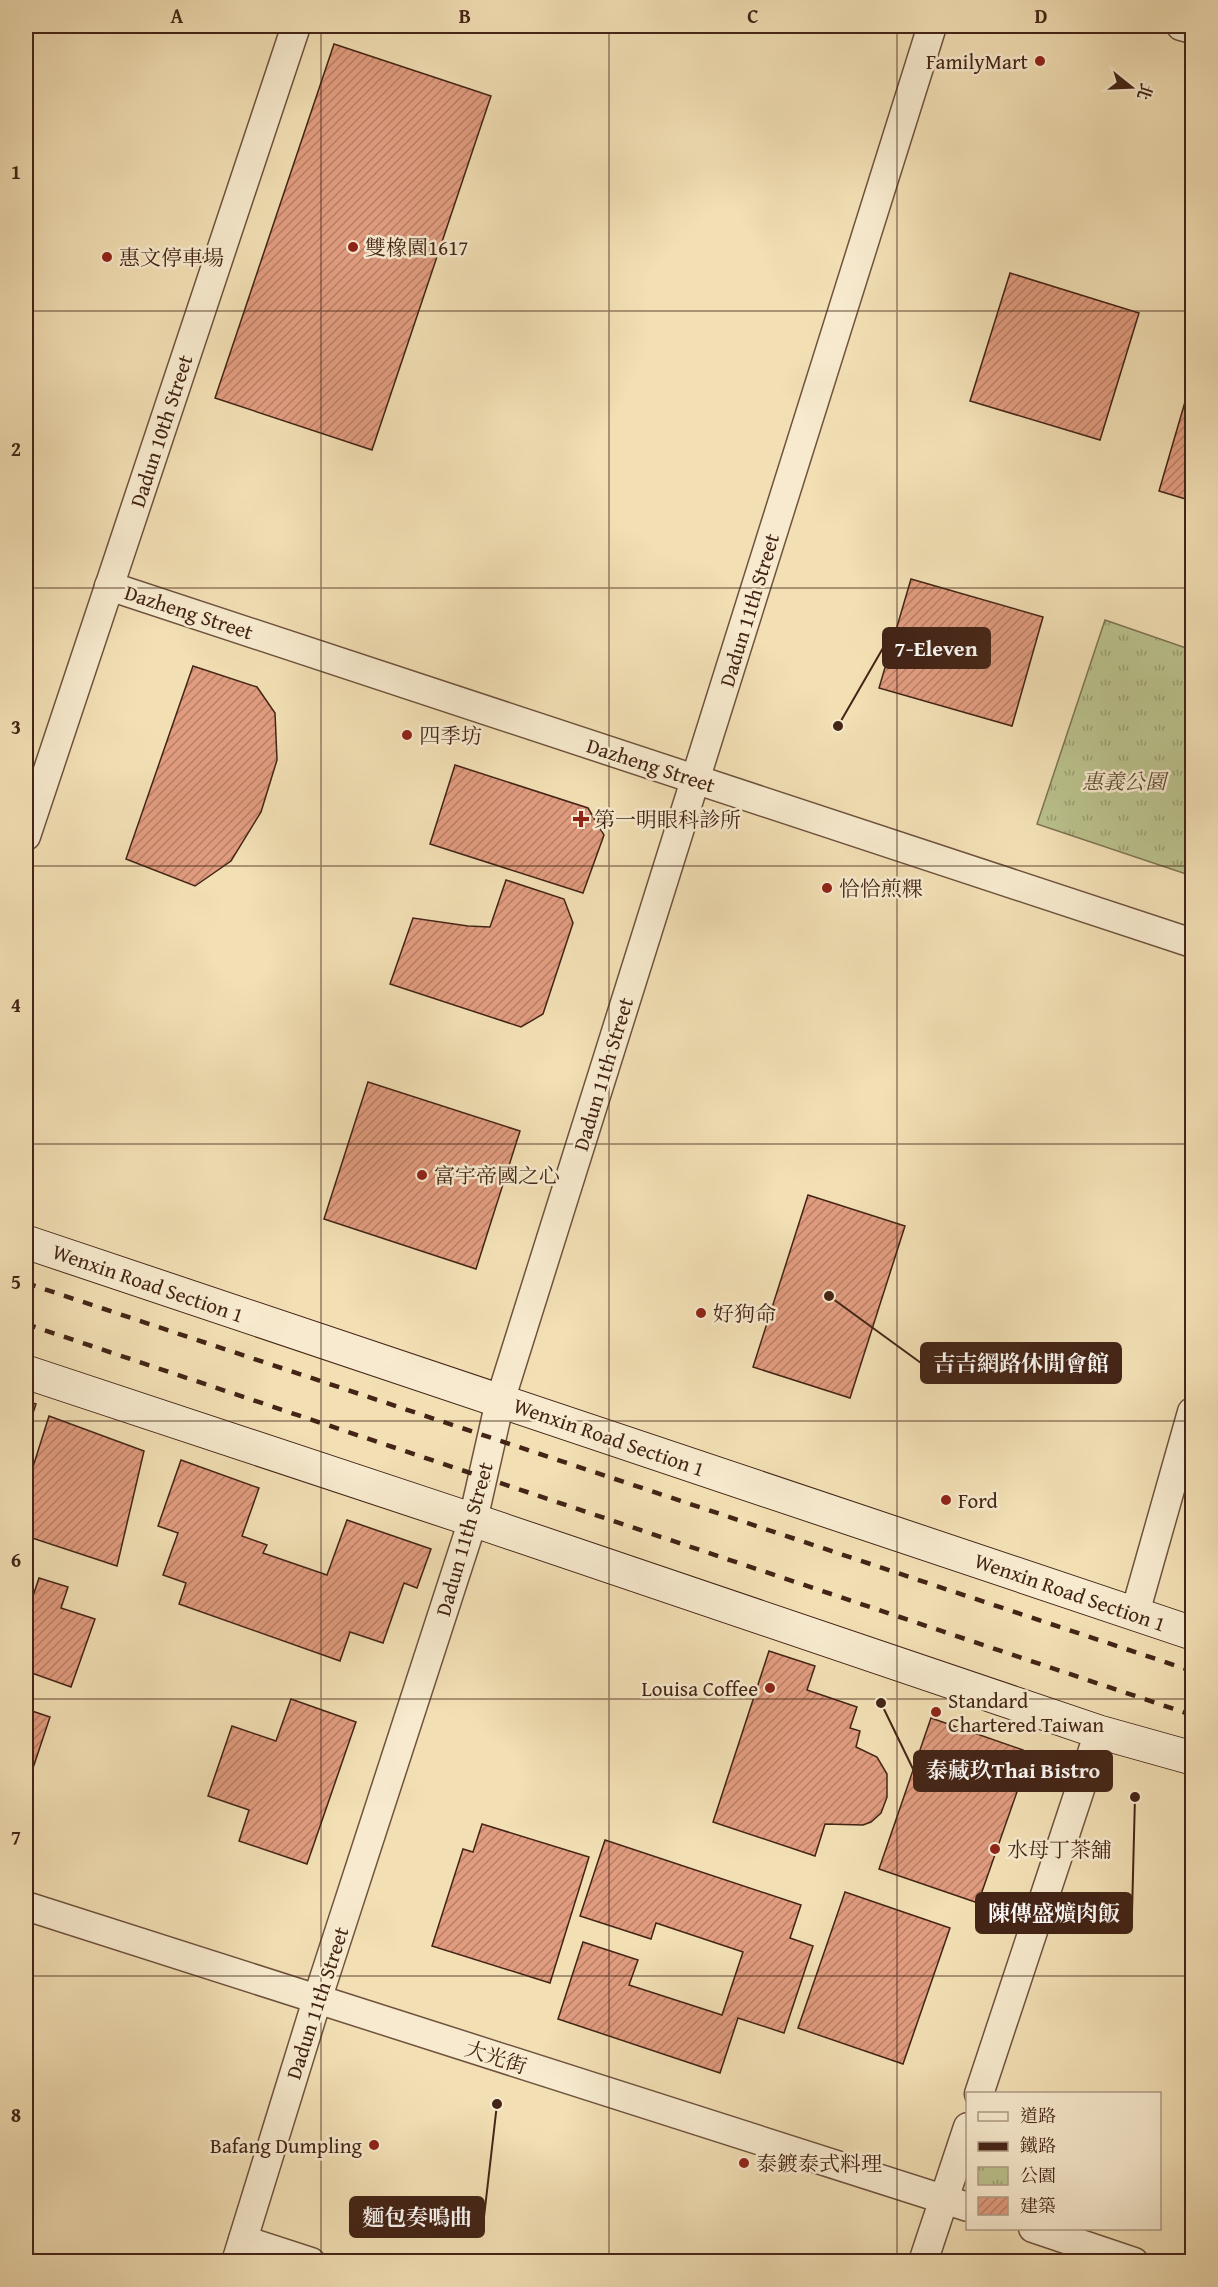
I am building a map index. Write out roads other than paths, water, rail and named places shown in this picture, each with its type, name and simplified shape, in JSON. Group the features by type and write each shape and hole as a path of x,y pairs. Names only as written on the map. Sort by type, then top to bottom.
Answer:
{"main road":[{"name":"Wenxin Road Section 1","path":"26,1242 1192,1633"},
{"path":"26,1372 473,1520 1099,1732 1192,1758"}],"street":[{"name":"Dadun 10th Street","path":"26,836 296,26"},
{"name":"Dadun 11th Street","path":"240,2251 317,2000 473,1520 500,1401 933,26"},
{"path":"1181,26 1192,29"},
{"name":"Dazheng Street","path":"109,586 1192,943"},
{"path":"1135,1613 1192,1412"},
{"path":"980,2092 1099,1732"},
{"name":"大光街","path":"26,1906 956,2203"},
{"path":"923,2262 956,2203 966,2140"},
{"path":"1036,2230 1134,2262"},
{"path":"240,2251 311,2262"}],"railway":[{"path":"26,1283 1192,1671"},
{"path":"26,1324 1192,1715"}],"place":[{"name":"FamilyMart","path":"1040,61"},
{"name":"雙橡園1617","path":"353,247"},
{"name":"惠文停車場","path":"107,257"},
{"name":"7-Eleven","path":"838,726"},
{"name":"四季坊","path":"407,735"},
{"name":"第一明眼科診所","path":"581,819"},
{"name":"恰恰煎粿","path":"827,888"},
{"name":"富宇帝國之心","path":"422,1175"},
{"name":"吉吉網路休閒會館","path":"829,1296"},
{"name":"好狗命","path":"701,1313"},
{"name":"Ford","path":"946,1500"},
{"name":"Louisa Coffee","path":"770,1688"},
{"name":"泰藏玖Thai Bistro","path":"881,1703"},
{"name":"Standard Chartered Taiwan","path":"936,1712"},
{"name":"陳傳盛爌肉飯","path":"1135,1797"},
{"name":"水母丁茶舖","path":"995,1849"},
{"name":"麵包奏鳴曲","path":"497,2104"},
{"name":"Bafang Dumpling","path":"374,2145"},
{"name":"泰鍍泰式料理","path":"744,2163"}],"park label":[{"name":"惠義公園","path":"1124,781"}]}
